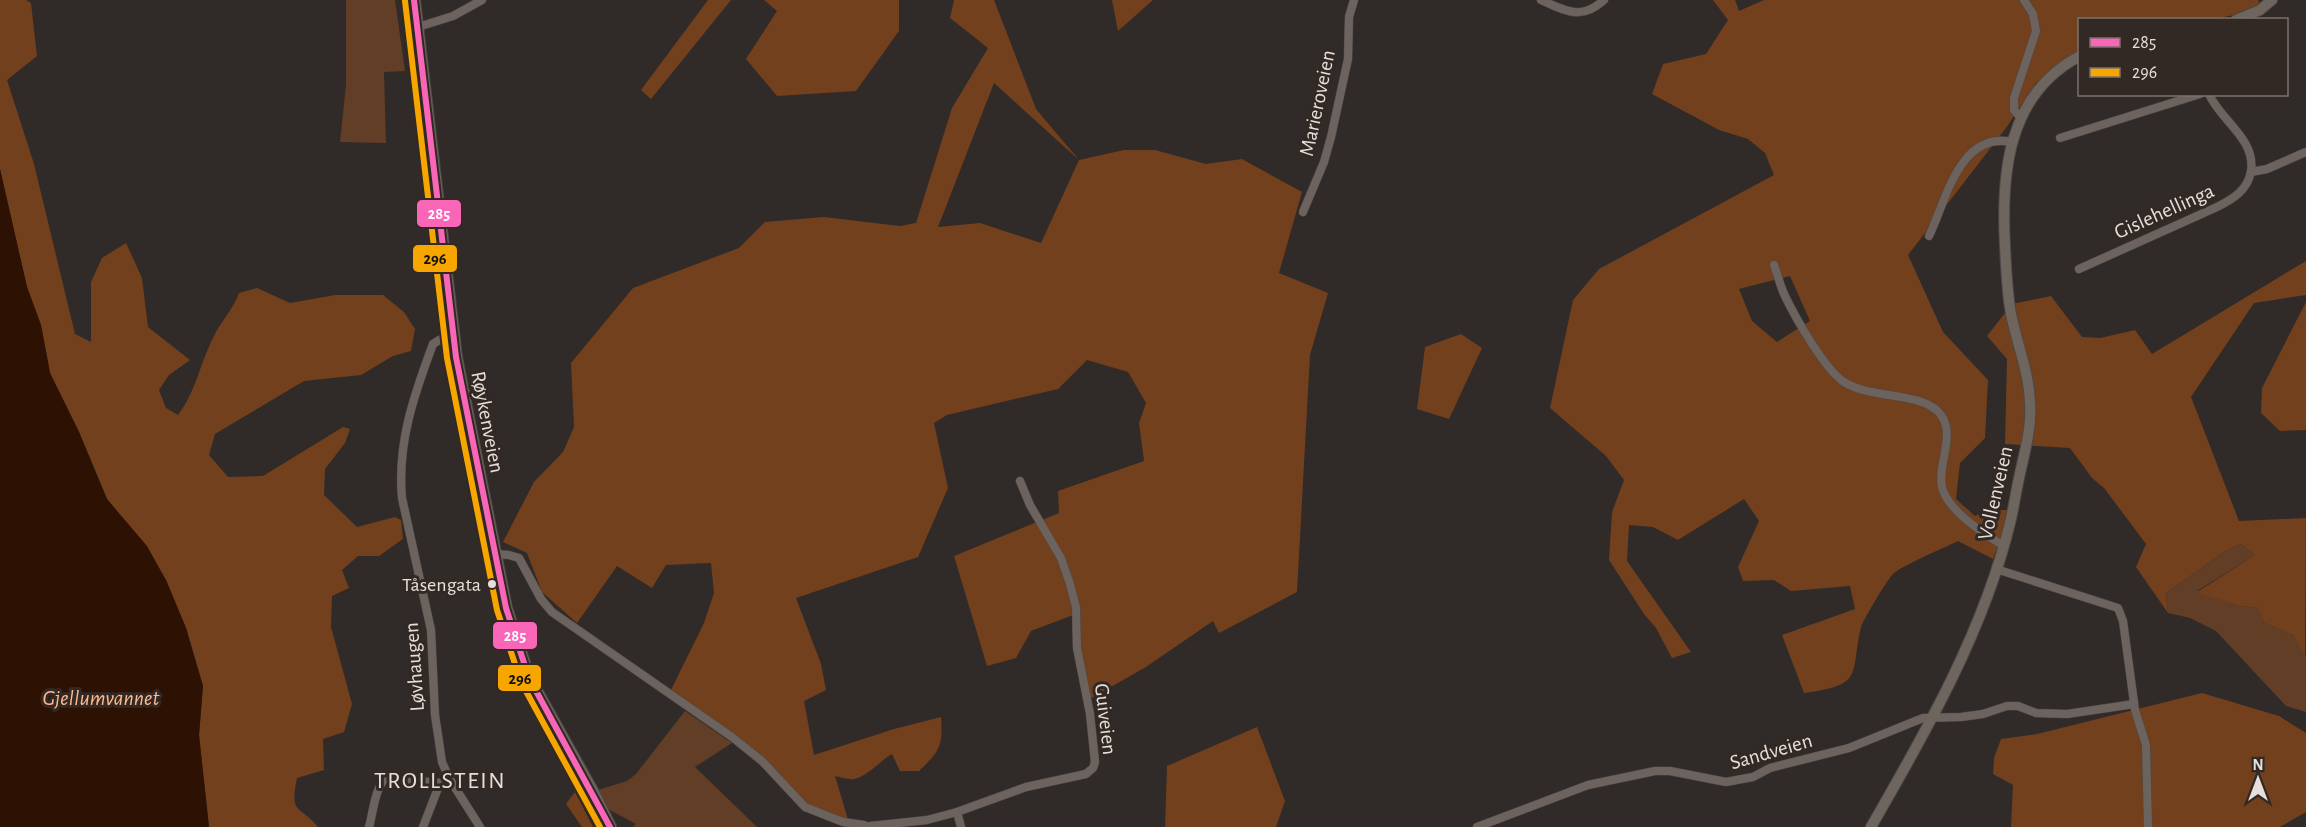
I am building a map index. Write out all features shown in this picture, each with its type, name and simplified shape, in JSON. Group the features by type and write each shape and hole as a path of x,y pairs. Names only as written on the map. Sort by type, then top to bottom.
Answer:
{"main road":[{"name":"Røykenveien","path":"414,0 453,335 463,399 514,637 529,678 592,790 610,827"},
{"path":"2241,18 2260,10 2272,0"},
{"name":"Vollenveien","path":"1871,827 1934,716 1967,645 2004,546 2026,448 2031,409 2027,374 2011,312 2006,260 2004,184 2007,161 2021,118 2044,83 2078,57"}],"street":[{"path":"418,27 453,16 482,0"},
{"name":"Marieroveien","path":"1303,212 1324,162 1331,137 1348,59 1349,17 1354,0"},
{"path":"1541,0 1569,12 1580,13 1594,9 1604,0"},
{"path":"2021,118 2014,110 2014,98 2036,30 2033,14 2024,0"},
{"path":"2060,138 2194,96"},
{"path":"2210,96 2245,143 2251,158 2251,172 2267,169 2306,152"},
{"path":"1929,236 1954,176 1968,155 1994,142 2012,142"},
{"name":"Gislehellinga","path":"2079,268 2230,201 2246,186 2251,172"},
{"path":"1774,265 1784,295 1826,366 1844,382 1879,395 1908,398 1933,405 1943,417 1946,447 1941,480 1944,494 1979,531 2004,546"},
{"name":"Løvhaugen","path":"453,335 436,341 429,355 408,414 400,479 402,498 431,630 435,715 442,762 449,778 480,827"},
{"name":"Guiveien","path":"862,826 927,820 957,812 1026,787 1086,774 1093,768 1095,762 1089,714 1077,648 1076,607 1061,558 1030,505 1020,481"},
{"path":"495,554 519,558 541,599 552,612 732,737 762,761 805,807 836,820 862,826"},
{"path":"1996,569 2118,608 2123,621 2134,704 2146,745 2148,827"},
{"name":"Sandveien","path":"1478,827 1588,785 1655,771 1670,771 1726,782 1753,777 1770,768 1849,748 1923,718 1983,714 2007,706 2018,706 2036,713 2067,714 2134,704"},
{"path":"369,827 379,788 386,778 440,783 449,778"},
{"path":"423,827 440,783"},
{"path":"957,812 961,827"}],"shaded area":[{"path":"0,0 26,0 31,3 37,56 7,80 34,164 75,334 91,342 91,282 102,258 126,243 142,278 148,327 190,360 169,375 159,390 166,408 178,415 194,387 213,338 239,293 257,288 290,303 335,295 383,295 404,312 415,329 411,351 393,356 361,375 304,381 215,434 209,455 228,477 263,476 343,427 350,429 345,443 325,469 324,495 357,527 395,517 401,520 403,539 379,556 358,556 342,570 349,588 332,596 331,627 352,704 344,732 323,739 324,770 297,778 295,804 318,827 209,827 199,735 203,686 186,628 166,580 107,499 79,432 50,373 41,325 27,287 0,169"},
{"path":"346,0 395,0 405,71 384,72 386,143 340,142 346,85"},
{"path":"708,0 731,0 651,99 641,90"},
{"path":"764,0 899,0 899,31 856,91 777,96 746,59 777,11"},
{"path":"954,0 994,0 1036,109 1079,160 1124,150 1155,150 1206,164 1242,159 1302,192 1279,273 1328,293 1310,355 1297,592 1219,633 1213,621 1146,667 1088,700 1073,615 1031,631 1016,658 987,666 954,556 1059,513 1058,491 1144,461 1139,423 1146,403 1128,372 1087,360 1058,389 947,415 934,423 948,488 918,557 796,598 821,664 826,690 804,701 814,755 894,729 941,717 939,747 919,771 900,771 892,754 869,772 854,779 835,776 849,823 803,805 755,757 668,696 704,623 714,593 711,563 666,565 652,588 617,566 577,623 542,592 527,553 503,542 534,482 563,452 574,427 571,363 633,288 739,248 765,222 824,217 900,226 916,223 952,108 988,48 950,18","holes":["994,83 1079,160 1041,243 980,223 938,227"]},
{"path":"1112,0 1153,0 1118,31"},
{"path":"1713,0 1735,0 1739,11 1764,0 2258,0 2260,4 2234,15 2220,18 2078,18 2078,50 2036,83 2006,128 1908,255 1943,332 1988,380 1985,438 1960,463 1956,499 1975,516 1989,510 2008,510 2003,533 1993,559 1958,541 1913,562 1892,575 1861,627 1851,675 1837,686 1824,690 1804,693 1782,635 1855,609 1850,586 1791,591 1774,580 1743,581 1738,567 1759,521 1744,499 1678,540 1653,527 1629,525 1627,561 1691,652 1672,658 1656,628 1644,614 1609,560 1612,512 1624,480 1606,456 1550,408 1573,300 1599,269 1774,175 1765,153 1748,139 1719,130 1652,94 1663,64 1706,54 1728,20","holes":["1790,276 1810,321 1777,342 1752,321 1739,289"]},
{"path":"2306,261 2306,295 2254,303 2191,397 2239,521 2306,518 2305,656 2293,635 2264,623 2259,608 2239,606 2197,592 2255,555 2241,544 2227,550 2166,593 2168,613 2136,567 2146,544 2104,488 2092,478 2070,448 2005,444 2007,359 1987,336 2012,304 2051,296 2082,337 2100,338 2135,330 2152,354"},
{"path":"2306,302 2306,430 2280,431 2261,413 2262,388"},
{"path":"1461,334 1482,348 1449,419 1417,409 1425,347"},
{"path":"2241,544 2255,555 2197,591 2239,606 2260,608 2264,623 2293,635 2306,656 2306,712 2286,706 2216,631 2190,618 2168,613 2166,593 2227,550"},
{"path":"2202,693 2279,716 2306,733 2306,812 2280,827 2011,827 2013,785 1993,774 1994,758 2001,739 2037,734"},
{"path":"685,711 732,743 695,767 757,827 633,827 636,824 608,809 598,790 627,781 636,774"},
{"path":"1257,727 1285,801 1276,827 1165,827 1167,766"},
{"path":"575,792 593,827 582,827 566,804"}],"water":[{"name":"Gjellumvannet","path":"0,169 27,287 41,325 50,373 79,432 107,499 147,546 166,580 186,628 203,686 199,735 209,827 0,827"}],"transit line":[{"name":"285","path":"414,0 456,357 506,608 529,678 610,827"},
{"name":"296","path":"405,1 447,358 497,610 521,682 600,827"}],"place":[{"name":"Tåsengata","path":"492,584"}],"district":[{"name":"TROLLSTEIN","path":"440,780"}]}
